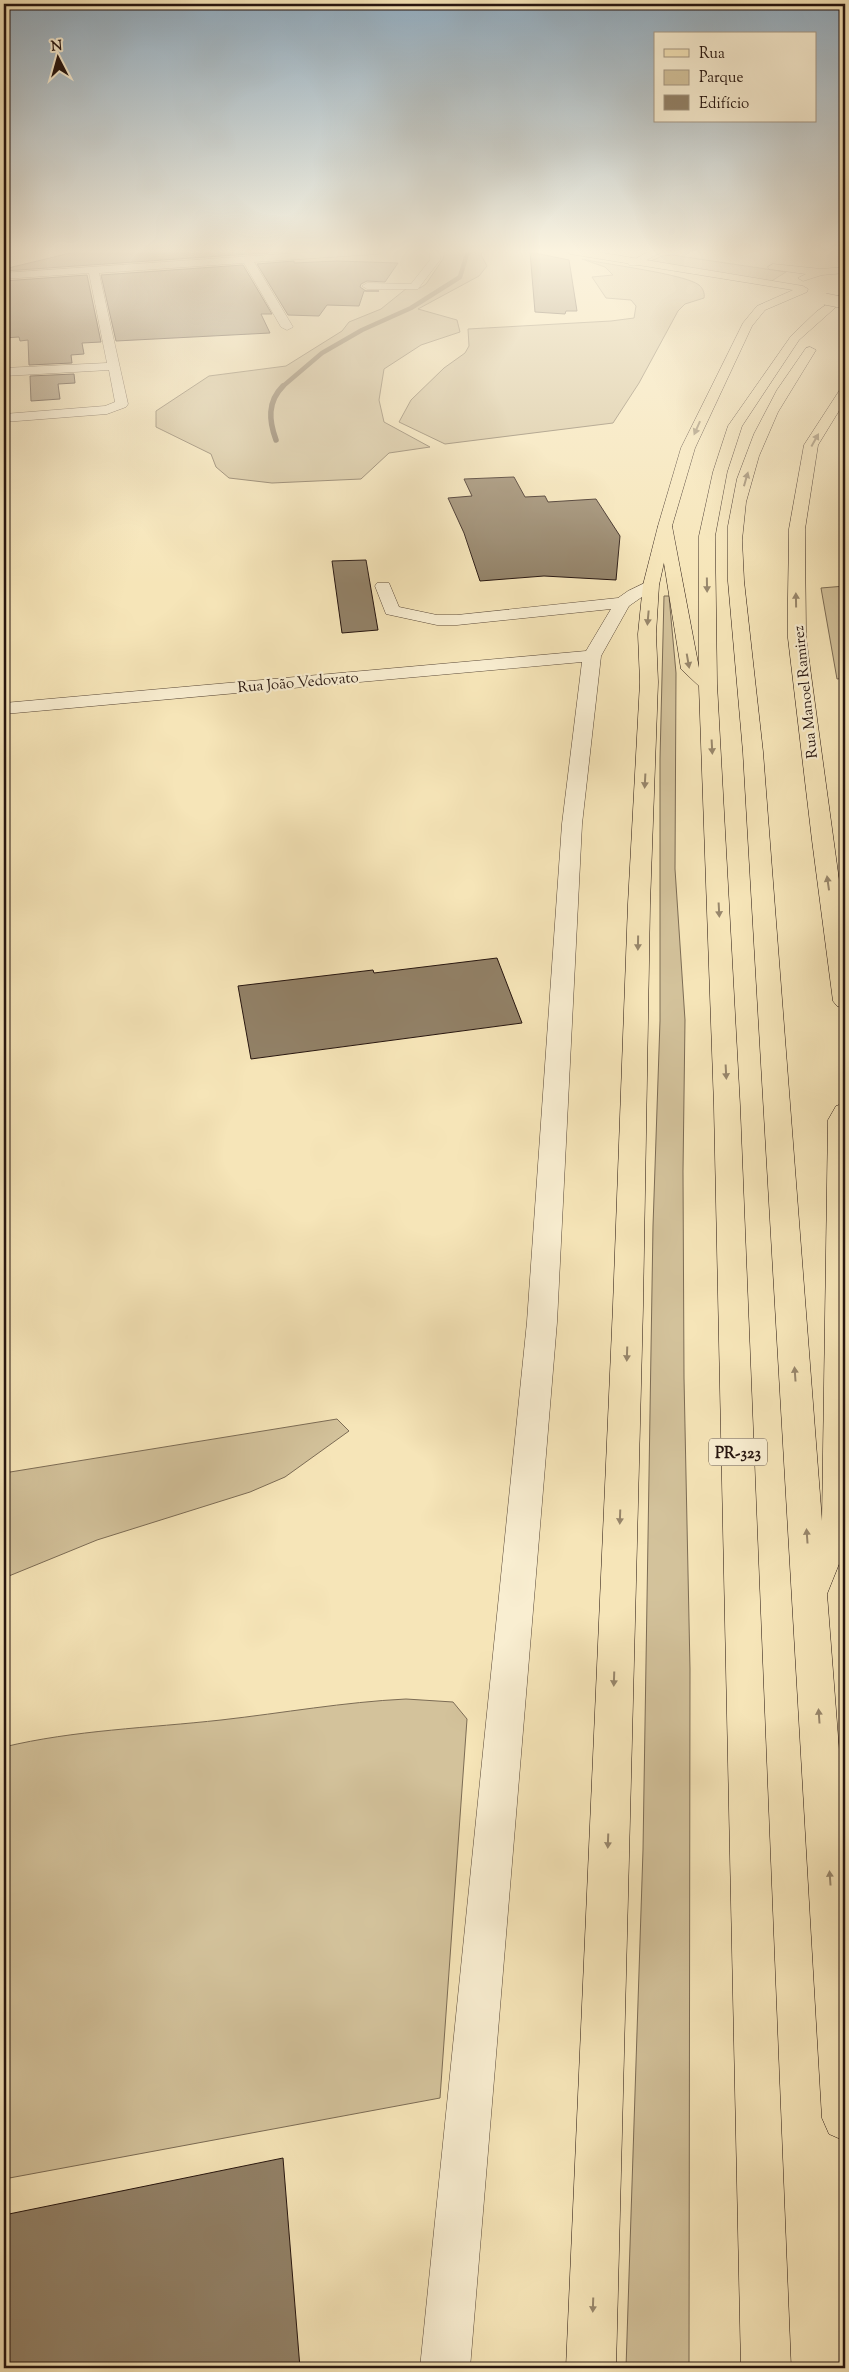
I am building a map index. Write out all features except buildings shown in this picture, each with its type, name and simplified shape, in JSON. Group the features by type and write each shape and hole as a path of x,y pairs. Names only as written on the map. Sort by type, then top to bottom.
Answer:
{"main road":[{"path":"591,2368 628,1306 639,904 649,682 647,634 637,594 664,526 688,448 729,362"},
{"name":"PR-323","path":"766,2368 728,1106 708,684 708,536 720,472 735,426 779,362"},
{"path":"801,362 763,426 743,488 735,526 735,562 753,752 845,2118"},
{"name":"Rua Manoel Ramirez","path":"845,391 811,445 797,529 796,598 797,638 822,840 845,1001"},
{"path":"664,526 690,669 708,684"},
{"path":"811,1594 840,1518 841,1120 845,1112"}],"street":[{"path":"4,418 108,410 122,404 113,362"},
{"path":"4,372 114,366"},
{"path":"383,586 392,610 437,620 457,620 585,605 637,594"},
{"path":"445,2368 542,1322 572,824 592,656 637,594"},
{"name":"Rua João Vedovato","path":"4,708 592,656"}],"green space":[{"path":"293,362 395,362 384,369 379,400 384,422 430,447 389,453 361,479 272,483 229,478 216,467 211,454 156,427 156,411 209,376 286,366"},
{"path":"453,362 651,362 613,423 445,444 399,422 411,400"},
{"path":"845,586 845,678 837,679 821,588"},
{"path":"664,596 669,596 676,673 675,869 685,1020 683,1171 684,1378 690,1669 689,2368 626,2368 643,1850 653,1226 660,1021 660,759"},
{"path":"337,1419 349,1431 285,1477 250,1492 97,1540 4,1578 4,1473"},
{"path":"406,1699 453,1702 467,1719 440,2098 4,2179 4,1747 84,1733"}],"waterway":[{"path":"283,387 312,362"},
{"path":"276,440 271,412 274,399 283,387"}]}
